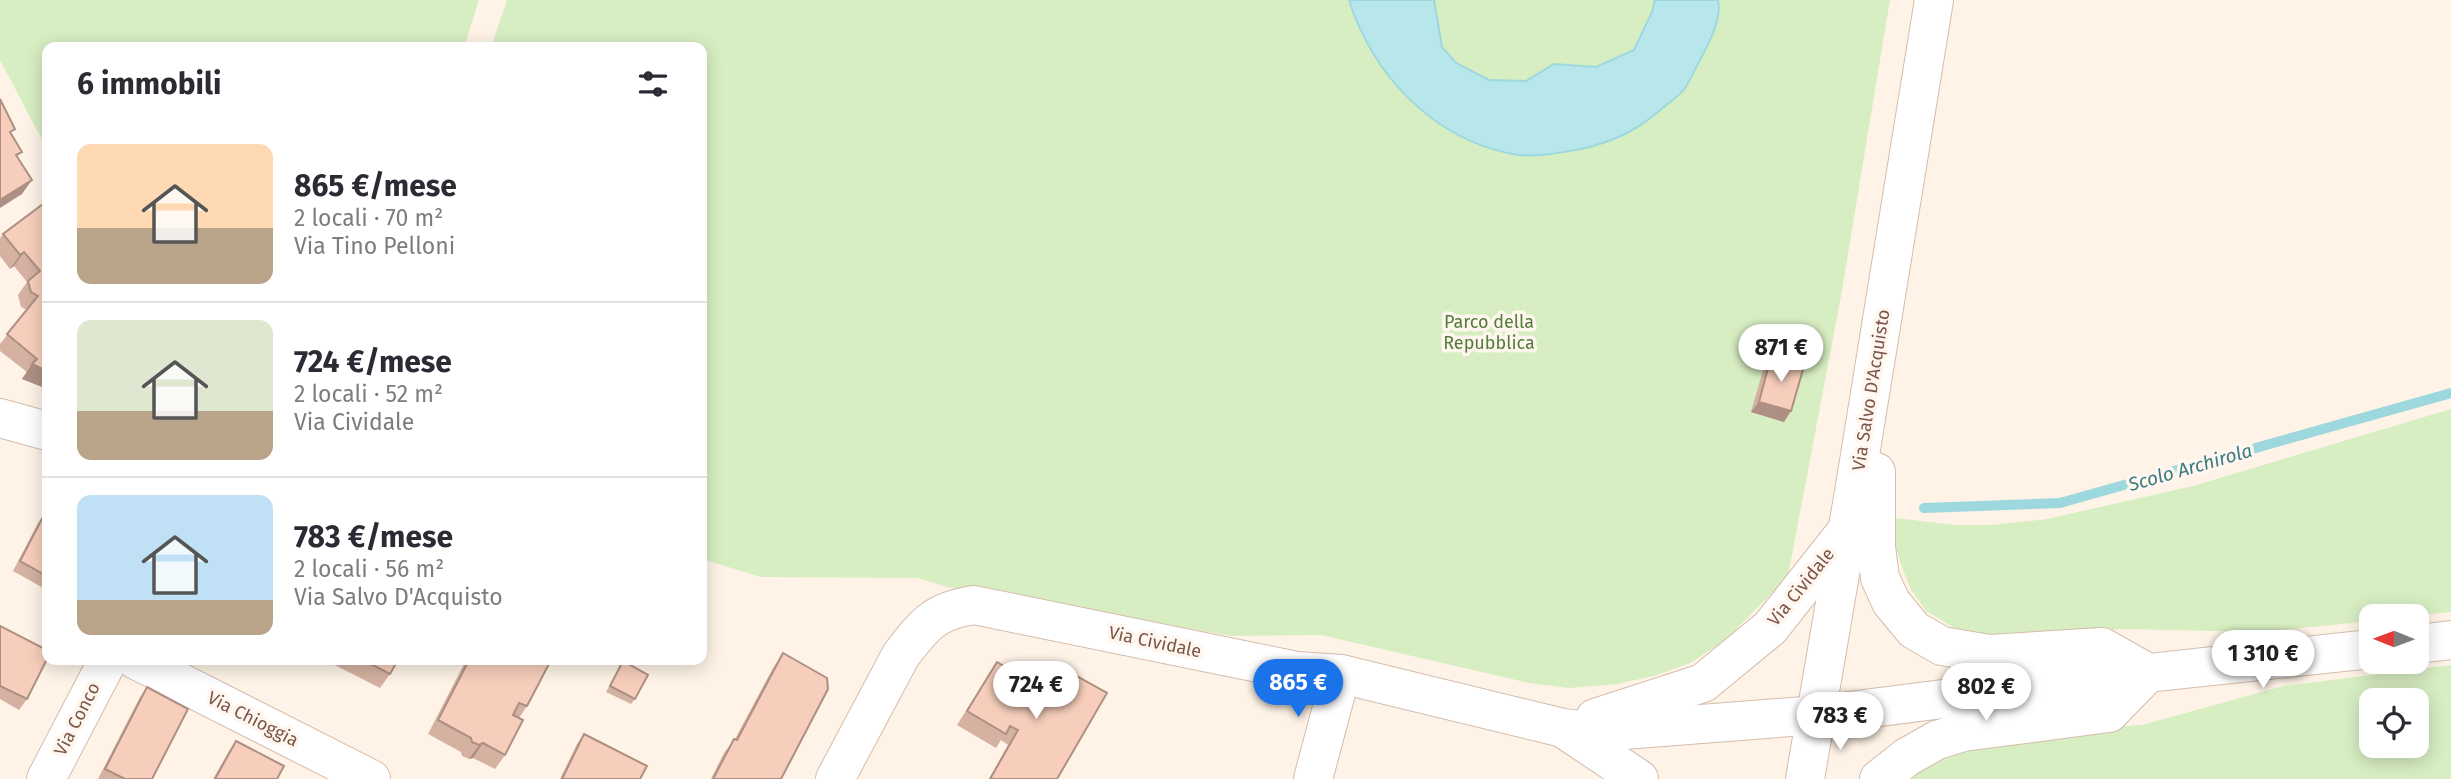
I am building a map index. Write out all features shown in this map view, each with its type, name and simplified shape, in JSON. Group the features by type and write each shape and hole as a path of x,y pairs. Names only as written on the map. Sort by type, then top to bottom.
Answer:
{"street":[{"name":"Via Salvo D'Acquisto","path":"1805,779 1934,0"},
{"path":"1879,779 1906,757 1937,740 1963,732 2109,713 2148,673 2102,647 1989,654 1942,646 1914,630 1891,602 1880,578 1876,547 1881,321"},
{"path":"0,418 42,430"},
{"name":"Via Cividale","path":"1563,728 1703,683 1770,628 1848,529"},
{"name":"Via Cividale","path":"835,779 901,655 930,621 952,609 975,605 1297,671 1341,674 1563,728 1598,732 1816,715 2148,673 2359,650"},
{"path":"2429,643 2451,640"},
{"name":"Via Conco","path":"46,779 105,665"},
{"name":"Via Chioggia","path":"146,665 371,779"},
{"path":"1313,779 1341,674"},
{"name":"Via Cividale","path":"1563,728 1639,779"}],"green space":[{"path":"0,0 479,0 466,42 42,42 42,140 0,60"},
{"name":"Parco della Repubblica","path":"507,0 1890,0 1841,296 1788,576 1726,640 1690,663 1654,676 1617,684 1569,688 1529,683 1321,635 1231,636 947,587 918,578 761,577 707,561 707,42 493,42"},
{"path":"2451,409 2451,612 2429,614 2429,604 2359,604 2359,622 2261,632 2120,629 2023,641 1984,640 1953,627 1926,611 1910,588 1894,542 1895,518 1956,525 1992,525 2047,519 2193,486"},
{"path":"2451,665 2451,779 1904,779 1934,756 2086,728 2142,725 2283,686 2379,674 2429,674 2429,668"}],"water":[{"path":"1349,0 1434,0 1442,47 1456,63 1489,80 1526,81 1554,64 1596,67 1634,50 1655,0 1718,0 1719,7 1711,39 1687,85 1655,114 1626,134 1605,142 1564,152 1529,155 1512,154 1483,146 1456,134 1432,118 1390,77 1373,53"}],"building":[{"path":"0,99 15,129 10,132 22,152 16,155 32,180 0,200"},
{"path":"42,205 42,369 32,364 37,359 7,334 38,296 31,292 28,281 40,271 24,252 20,255 3,234"},
{"path":"1771,357 1804,366 1791,411 1759,402"},
{"path":"42,519 42,573 20,561"},
{"path":"0,626 42,647 44,665 27,699 0,686"},
{"path":"783,653 827,678 828,689 781,779 713,779 734,739 737,740"},
{"path":"997,662 1043,689 1041,691 1047,695 1064,669 1107,693 1057,779 990,779 1018,730 1010,726 1006,734 967,711"},
{"path":"373,665 395,665 390,674"},
{"path":"466,665 548,665 527,706 519,703 513,715 523,720 505,755 483,743 479,745 472,742 471,738 438,720"},
{"path":"621,665 630,665 648,675 635,699 610,686"},
{"path":"147,687 188,709 152,779 125,779 105,769"},
{"path":"584,734 647,766 640,779 562,779"},
{"path":"236,741 284,766 277,779 215,779"}],"waterway":[{"name":"Scolo Archirola","path":"1924,508 2060,503 2451,393"}]}
